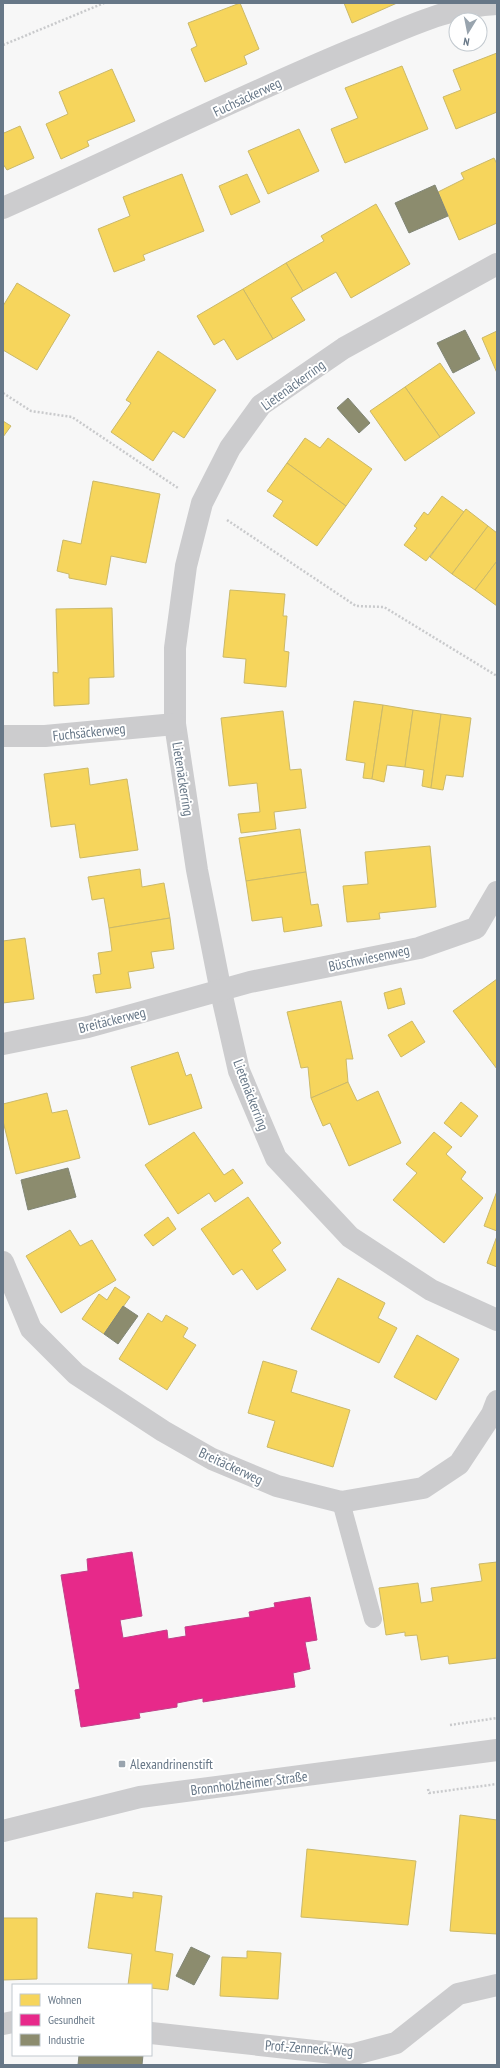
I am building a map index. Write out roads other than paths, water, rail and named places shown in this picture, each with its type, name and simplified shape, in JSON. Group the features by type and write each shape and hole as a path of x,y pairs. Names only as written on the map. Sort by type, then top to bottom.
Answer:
{"street":[{"name":"Fuchsäckerweg","path":"3,208 319,63 431,18 474,5 497,4"},
{"name":"Lietenäckerring","path":"497,264 344,348 261,405 230,448 202,503 186,566 175,648 175,724 197,870 220,992 239,1071 276,1158 350,1237 431,1290 497,1320"},
{"name":"Fuchsäckerweg","path":"3,736 45,736 175,724"},
{"name":"Büschwiesenweg","path":"220,992 250,982 419,948 476,928 497,892"},
{"name":"Breitäckerweg","path":"3,1044 88,1027 220,992"},
{"name":"Breitäckerweg","path":"3,1262 31,1329 76,1374 163,1432 212,1459 277,1486 341,1502 423,1488 459,1464 492,1414 497,1401"},
{"name":"Bronnholzheimer Straße","path":"3,1831 140,1797 497,1750"},
{"name":"Prof.-Zenneck-Weg","path":"152,2033 351,2055 396,2043 458,1994 497,1985"}],"lane":[{"path":"341,1502 372,1619"}],"place":[{"name":"Alexandrinenstift","path":"122,1764"}]}
